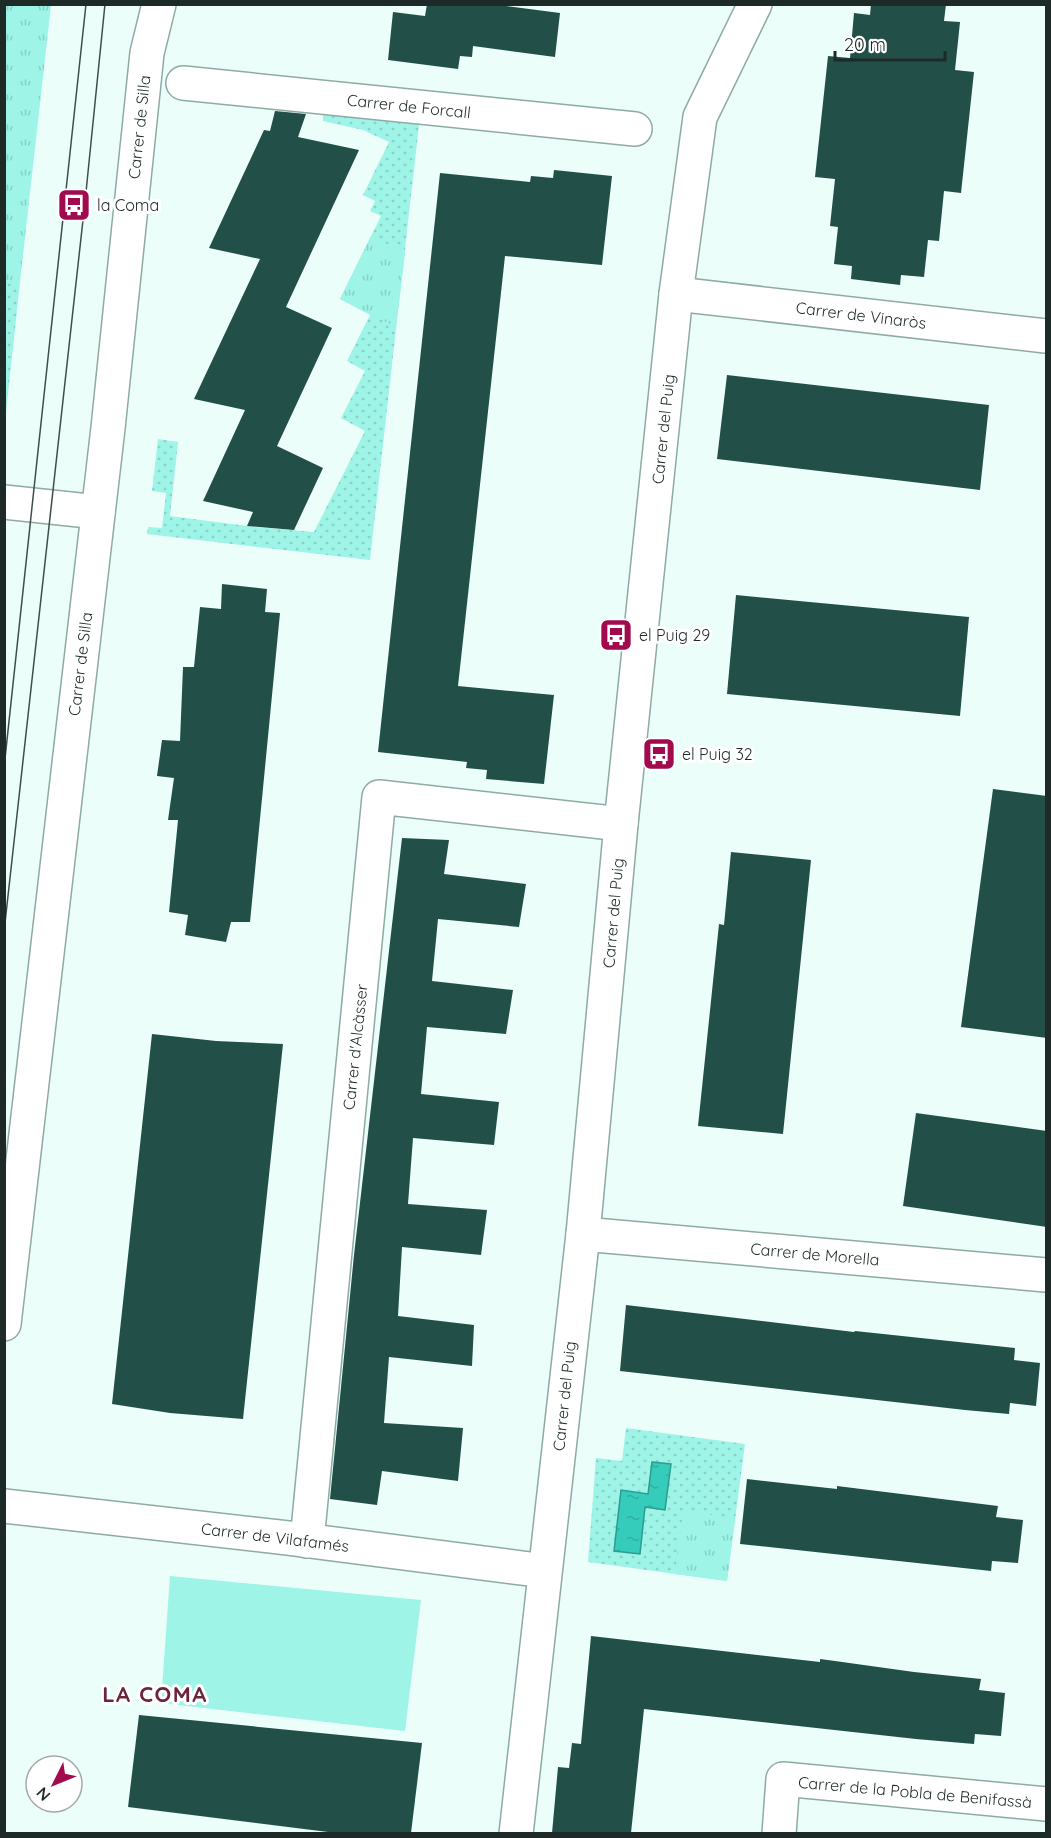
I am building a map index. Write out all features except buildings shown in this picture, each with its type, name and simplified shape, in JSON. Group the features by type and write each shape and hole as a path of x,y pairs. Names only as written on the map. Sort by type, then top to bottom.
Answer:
{"street":[{"name":"Carrer de Silla","path":"4,1324 98,512 147,53 159,4"},
{"name":"Carrer del Puig","path":"516,1833 583,1234 621,824 676,294 700,117 755,4"},
{"name":"Carrer de Forcall","path":"183,83 636,129"},
{"name":"Carrer de Vinaròs","path":"676,294 1047,336"},
{"path":"4,502 98,512"},
{"name":"Carrer d'Alcàsser","path":"307,1541 379,797 621,824"},
{"name":"Carrer de Morella","path":"583,1234 1047,1275"},
{"name":"Carrer de Vilafamés","path":"4,1506 545,1570"},
{"name":"Carrer de la Pobla de Benifassà","path":"779,1833 783,1779 1047,1804"}],"green space":[{"path":"5,4 51,5 20,282 5,280"},
{"path":"323,112 420,116 370,560 147,534 148,527 162,528 166,493 152,491 158,439 178,442 170,516 314,532 365,431 341,418 365,371 347,361 370,315 340,299 381,216 370,211 375,201 363,195 389,142 363,130 323,121"},
{"path":"371,236 405,253 396,327 340,299"},
{"path":"5,280 20,282 5,422"},
{"path":"626,1428 745,1444 727,1581 588,1562 596,1458 622,1461"},
{"path":"683,1511 735,1518 727,1581 675,1574"},
{"path":"170,1576 421,1600 405,1731 161,1703"}],"water":[{"path":"652,1462 671,1464 665,1510 645,1507 640,1554 614,1551 621,1490 648,1494"}],"tram line":[{"path":"4,768 86,4"},
{"path":"4,932 105,4"}],"place":[{"name":"la Coma","path":"74,205"},
{"name":"el Puig 29","path":"616,635"},
{"name":"el Puig 32","path":"659,754"}],"district":[{"name":"LA COMA","path":"155,1694"}]}
